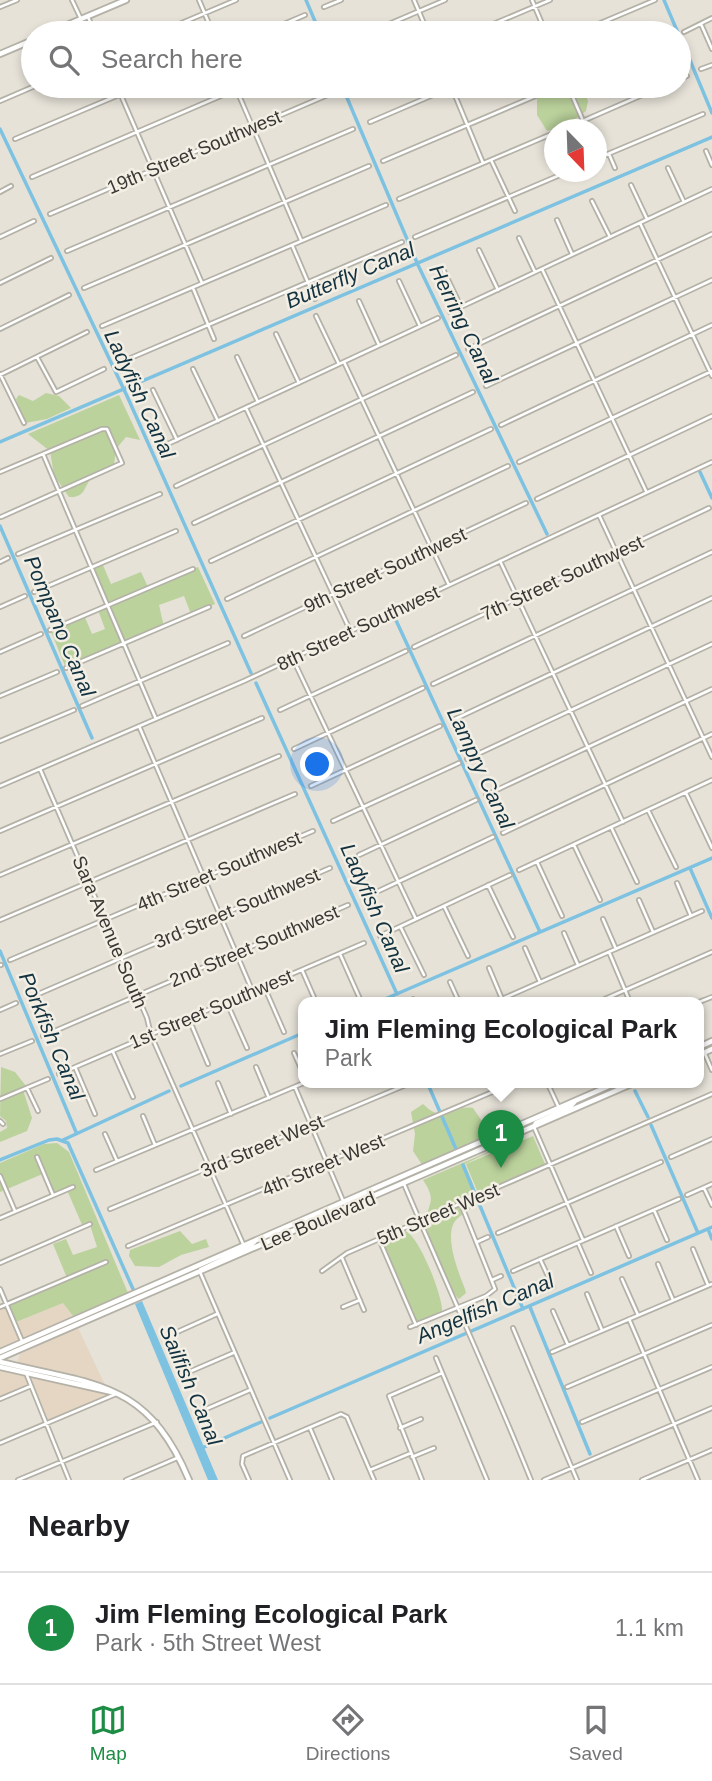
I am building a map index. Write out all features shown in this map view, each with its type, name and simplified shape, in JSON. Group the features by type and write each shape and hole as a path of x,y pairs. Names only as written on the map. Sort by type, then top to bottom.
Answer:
{"main road":[{"path":"76,21 126,0"},
{"path":"0,54 21,45"},
{"name":"Lee Boulevard","path":"0,1352 604,1088"},
{"name":"Lee Boulevard","path":"0,1362 22,1349 623,1088"},
{"path":"534,1127 569,1108 575,1101"},
{"path":"200,1272 205,1266 249,1247 254,1241"},
{"path":"22,1349 15,1359 22,1366"},
{"path":"0,1362 96,1385 134,1402 158,1422 180,1457 189,1480"},
{"path":"0,1362 26,1373 115,1393"},
{"path":"68,1378 71,1384"},
{"path":"71,1384 96,1385"}],"street":[{"path":"0,7 16,0"},
{"path":"72,0 81,19"},
{"path":"199,0 208,21"},
{"path":"186,21 236,0"},
{"path":"324,7 341,0"},
{"path":"414,0 423,21"},
{"path":"396,21 445,0"},
{"path":"532,0 541,21"},
{"path":"501,21 550,0"},
{"path":"605,21 655,0"},
{"path":"291,21 305,15"},
{"path":"88,16 90,21"},
{"path":"691,29 712,18"},
{"path":"701,24 712,49"},
{"path":"701,69 712,65"},
{"path":"0,101 21,92"},
{"path":"15,139 112,98"},
{"path":"123,98 201,283"},
{"path":"32,177 212,98"},
{"path":"241,98 301,240"},
{"name":"19th Street Southwest","path":"50,214 321,98"},
{"path":"370,122 425,98"},
{"path":"457,98 483,163"},
{"path":"383,161 531,98"},
{"path":"573,98 583,119"},
{"path":"585,119 635,98"},
{"path":"615,168 609,154 703,114"},
{"path":"67,251 353,129"},
{"path":"399,199 544,137"},
{"path":"706,151 712,165"},
{"path":"491,159 515,211"},
{"path":"84,288 369,166"},
{"path":"668,168 684,202"},
{"path":"415,237 544,182"},
{"path":"631,185 647,219"},
{"path":"0,191 11,186"},
{"path":"450,312 712,189"},
{"path":"592,201 610,237"},
{"path":"102,326 386,205"},
{"path":"557,220 572,254"},
{"path":"0,237 34,221"},
{"path":"519,462 711,373 640,223"},
{"path":"468,349 712,234"},
{"path":"519,238 535,272"},
{"path":"119,363 402,242"},
{"path":"292,245 315,299"},
{"path":"479,250 498,290"},
{"path":"0,283 51,258"},
{"path":"443,269 461,307"},
{"path":"542,269 646,492"},
{"path":"486,386 712,280"},
{"path":"399,281 420,326"},
{"path":"192,287 215,340"},
{"path":"0,329 69,295"},
{"path":"359,301 379,345"},
{"path":"316,316 339,364"},
{"path":"159,448 438,318"},
{"path":"501,425 712,325"},
{"path":"24,424 0,374 87,332"},
{"path":"276,334 299,383"},
{"path":"176,486 456,355"},
{"path":"37,357 57,391 104,369"},
{"path":"237,357 258,402"},
{"path":"344,362 449,585"},
{"path":"193,369 218,421"},
{"path":"153,390 177,440"},
{"path":"194,523 473,392"},
{"path":"246,408 351,631"},
{"path":"537,499 712,416"},
{"path":"0,472 107,429 122,463 1,517"},
{"path":"211,561 491,429"},
{"path":"43,454 156,719"},
{"name":"8th Street Southwest","path":"0,786 293,659 712,462"},
{"path":"227,599 508,467"},
{"path":"18,554 160,494"},
{"name":"9th Street Southwest","path":"244,636 526,503"},
{"name":"7th Street Southwest","path":"414,647 709,508"},
{"path":"598,515 712,757"},
{"path":"34,592 176,531"},
{"path":"433,684 712,552"},
{"path":"0,562 8,558"},
{"path":"500,561 622,822"},
{"path":"50,630 193,569"},
{"path":"0,607 25,596"},
{"path":"453,720 712,598"},
{"path":"66,668 209,607"},
{"path":"0,652 41,634"},
{"path":"82,706 228,643"},
{"path":"467,759 712,644"},
{"path":"280,710 406,651"},
{"path":"293,659 416,919"},
{"path":"0,696 57,672"},
{"path":"294,749 423,688"},
{"path":"486,795 712,689"},
{"path":"0,741 74,710"},
{"path":"0,831 262,718"},
{"path":"139,726 253,991"},
{"path":"312,786 440,726"},
{"path":"503,833 712,734"},
{"path":"0,875 279,756"},
{"path":"333,821 459,763"},
{"name":"Sara Avenue South","path":"40,769 151,1035 195,1129 244,1245"},
{"path":"519,870 712,780"},
{"path":"686,793 712,848"},
{"path":"0,920 295,794"},
{"path":"359,855 476,800"},
{"path":"648,810 676,867"},
{"path":"611,827 637,882"},
{"name":"4th Street Southwest","path":"10,960 313,831"},
{"path":"368,896 493,837"},
{"path":"574,845 600,900"},
{"path":"537,862 562,916"},
{"name":"3rd Street Southwest","path":"29,998 330,868"},
{"path":"380,936 510,875"},
{"path":"677,883 691,916"},
{"path":"488,885 513,937"},
{"path":"639,900 653,932"},
{"name":"2nd Street Southwest","path":"43,1036 348,905"},
{"path":"444,906 468,956"},
{"path":"506,997 702,911"},
{"path":"603,919 616,949"},
{"path":"400,926 424,975"},
{"path":"564,933 578,965"},
{"name":"1st Street Southwest","path":"59,1074 364,943"},
{"path":"526,948 540,982"},
{"path":"609,952 628,997"},
{"path":"609,997 712,952"},
{"path":"340,954 359,997"},
{"path":"489,968 501,997"},
{"path":"302,970 314,997"},
{"path":"450,982 457,997"},
{"path":"264,986 284,1032"},
{"path":"226,1002 247,1048"},
{"path":"0,1010 16,1003"},
{"path":"189,1018 208,1064"},
{"path":"0,1054 32,1041"},
{"path":"113,1051 133,1097"},
{"path":"294,1053 298,1062"},
{"path":"75,1067 95,1114"},
{"path":"256,1067 269,1098"},
{"path":"0,1099 48,1079"},
{"path":"218,1083 231,1114"},
{"path":"96,1170 298,1086"},
{"path":"295,1087 346,1209"},
{"path":"27,1088 38,1111"},
{"name":"3rd Street West","path":"110,1209 399,1088"},
{"name":"4th Street West","path":"128,1246 502,1088"},
{"path":"550,1088 559,1108"},
{"name":"5th Street West","path":"322,1271 342,1256 712,1094"},
{"path":"142,1116 155,1145"},
{"path":"534,1127 583,1241"},
{"path":"105,1133 117,1161"},
{"path":"671,1157 712,1139"},
{"path":"37,1157 53,1195"},
{"path":"498,1233 661,1162"},
{"path":"0,1176 15,1211"},
{"path":"401,1178 531,1480"},
{"path":"687,1195 712,1184"},
{"path":"0,1218 72,1187"},
{"path":"704,1188 712,1205"},
{"path":"513,1272 679,1199"},
{"path":"410,1327 495,1289 461,1204"},
{"path":"654,1210 667,1240"},
{"path":"0,1262 90,1224"},
{"path":"616,1226 629,1256"},
{"path":"477,1242 488,1237"},
{"path":"379,1240 416,1325"},
{"path":"578,1243 591,1273"},
{"path":"552,1352 710,1284 693,1250"},
{"path":"342,1256 364,1310"},
{"path":"540,1259 553,1287"},
{"path":"0,1307 106,1262"},
{"path":"658,1264 673,1300"},
{"path":"200,1272 290,1480"},
{"path":"492,1280 501,1276"},
{"path":"622,1279 638,1315"},
{"path":"0,1289 23,1342"},
{"path":"587,1294 603,1330"},
{"path":"343,1307 360,1300"},
{"path":"553,1311 568,1345"},
{"path":"166,1337 218,1314"},
{"path":"629,1319 698,1480"},
{"path":"567,1387 712,1325"},
{"path":"513,1328 577,1480"},
{"path":"182,1375 233,1353"},
{"path":"436,1358 487,1480"},
{"path":"582,1422 712,1367"},
{"path":"26,1373 69,1480"},
{"path":"422,1480 389,1396 442,1373"},
{"path":"0,1399 31,1386"},
{"path":"197,1413 250,1390"},
{"path":"0,1443 115,1393"},
{"path":"544,1480 712,1408"},
{"path":"249,1480 241,1458 345,1415 374,1480"},
{"path":"400,1428 421,1419"},
{"path":"19,1480 158,1422"},
{"path":"310,1428 332,1480"},
{"path":"370,1470 433,1448"},
{"path":"642,1480 712,1450"},
{"path":"125,1480 180,1457"}],"shaded area":[{"path":"63,1303 73,1316 0,1348 0,1308 7,1305 15,1323"},
{"path":"78,1328 106,1387 17,1362 20,1354"},
{"path":"0,1368 114,1394 45,1422 29,1387 0,1399"}],"green space":[{"path":"537,98 587,98 586,111 575,119 544,119 544,126 537,115"},
{"path":"46,393 59,396 71,408 47,419 25,423 16,399 19,395 33,401"},
{"path":"119,395 140,440 126,437 116,449 114,465 93,477 82,493 69,497 54,475 50,451 28,434"},
{"path":"102,563 111,584 141,572 148,587 198,567 215,604 191,614 184,596 159,605 164,627 65,666 50,629 84,615 92,634 105,629 98,610 107,606 91,567"},
{"path":"1,1067 15,1072 26,1086 24,1093 32,1118 27,1131 0,1142 0,1132 7,1128 6,1121 0,1116"},
{"path":"423,1104 443,1114 473,1108 492,1136 423,1166 413,1151 415,1134 411,1112"},
{"path":"533,1136 545,1164 478,1193 466,1164"},
{"path":"57,1143 69,1152 128,1293 73,1316 63,1303 14,1323 7,1305 67,1278 53,1244 66,1239 73,1255 97,1247 90,1225 83,1227 67,1190 51,1195 45,1173 0,1192 0,1163 44,1144"},
{"path":"502,1146 465,1164 477,1194 492,1188 481,1201 459,1217 451,1231 455,1262 466,1293 459,1299 444,1275 429,1239 426,1222 431,1198 423,1180"},
{"path":"180,1231 192,1244 206,1239 209,1247 181,1255 159,1267 135,1266 129,1256 130,1250"},
{"path":"405,1231 411,1235 423,1254 441,1304 442,1311 426,1321 416,1321 385,1251 384,1244 389,1236"}],"water":[{"path":"142,1301 218,1480 208,1480 135,1304"}],"waterway":[{"name":"Herring Canal","path":"306,0 315,21"},
{"path":"664,0 673,21"},
{"path":"691,63 712,113"},
{"name":"Herring Canal","path":"347,98 418,265 547,534"},
{"name":"Ladyfish Canal","path":"0,129 127,396 251,673"},
{"name":"Butterfly Canal","path":"0,442 712,137"},
{"path":"700,472 712,498"},
{"name":"Pompano Canal","path":"0,526 92,738"},
{"name":"Lampry Canal","path":"394,616 540,932"},
{"name":"Ladyfish Canal","path":"256,683 397,994"},
{"path":"390,997 712,858"},
{"path":"690,868 712,918"},
{"name":"Porkfish Canal","path":"0,951 76,1132"},
{"path":"181,1086 298,1035"},
{"name":"Ladyfish Canal","path":"430,1088 456,1149"},
{"path":"63,1140 169,1091"},
{"path":"635,1091 648,1117"},
{"path":"651,1125 698,1233"},
{"name":"Sailfish Canal","path":"0,1160 49,1140 57,1139 68,1143 133,1289"},
{"name":"Ladyfish Canal","path":"463,1165 475,1194"},
{"name":"Ladyfish Canal","path":"478,1201 523,1309"},
{"name":"Angelfish Canal","path":"270,1418 712,1227"},
{"path":"708,1229 712,1239"},
{"path":"530,1307 590,1454"},
{"name":"Angelfish Canal","path":"202,1448 261,1422"}],"place":[{"name":"Jim Fleming Ecological Park","path":"501,1168"}]}
